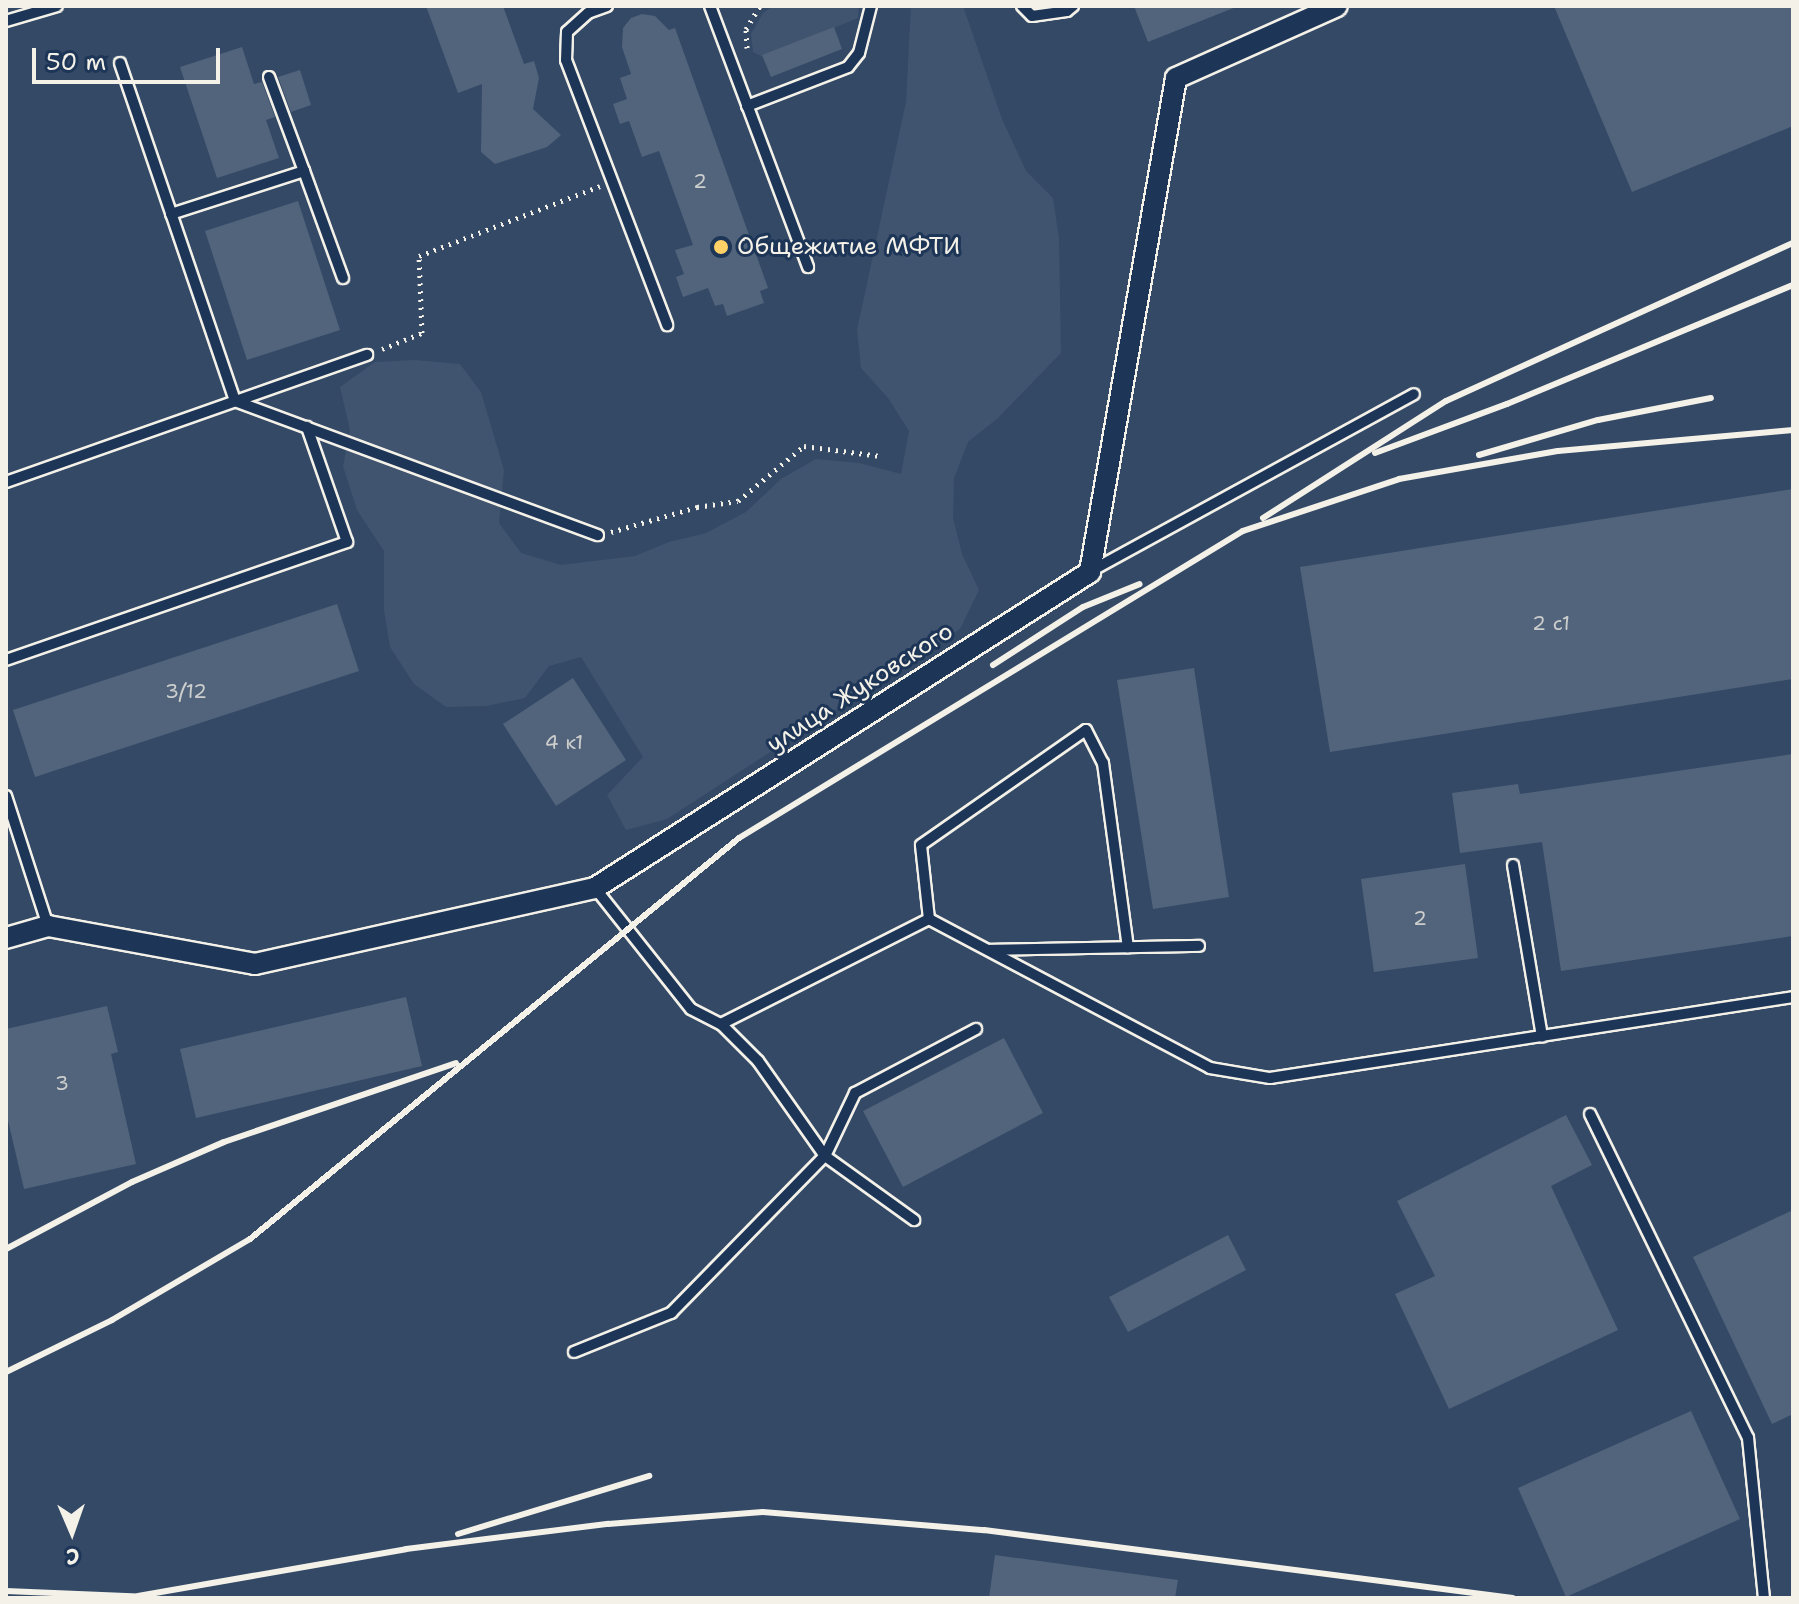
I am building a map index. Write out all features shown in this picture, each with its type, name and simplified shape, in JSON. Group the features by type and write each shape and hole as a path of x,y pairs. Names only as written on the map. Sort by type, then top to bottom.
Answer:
{"street":[{"path":"1090,572 1176,78 1337,6"},
{"name":"улица Жуковского","path":"6,938 48,926 255,964 595,888 1090,572"}],"lane":[{"path":"6,21 57,6"},
{"path":"607,6 588,13 567,32 566,60 667,325"},
{"path":"710,6 808,267"},
{"path":"747,106 848,67 859,53 871,6"},
{"path":"1022,6 1032,16 1067,11 1073,6"},
{"path":"120,63 235,401"},
{"path":"269,77 343,278"},
{"path":"171,214 304,171"},
{"path":"6,482 367,355"},
{"path":"1090,572 1414,394"},
{"path":"235,401 598,535"},
{"path":"6,660 347,542 307,427"},
{"path":"929,919 921,845 1086,730 1103,763 1128,947"},
{"path":"6,796 48,926"},
{"path":"1513,865 1542,1037"},
{"path":"595,888 691,1009 721,1024 758,1061 825,1156 914,1220"},
{"path":"721,1024 929,919"},
{"path":"929,919 1210,1068 1270,1078 1793,997"},
{"path":"986,950 1199,946"},
{"path":"574,1352 671,1313 825,1156 855,1093 976,1029"},
{"path":"1590,1114 1748,1438 1764,1598"}],"path":[{"path":"747,49 746,29 760,6"},
{"path":"367,355 422,333 419,256 612,181"},
{"path":"598,535 697,507 738,501 804,446 880,456"}],"shaded area":[{"path":"6,6 1793,6 1793,1598 6,1598"},
{"path":"773,6 859,6 858,18 763,57 753,52 751,34 763,13"},
{"path":"911,6 963,6 1002,119 1026,171 1053,198 1059,239 1061,353 998,418 968,442 954,478 953,518 962,554 979,590 960,629 667,819 626,830 607,795 643,757 581,657 549,666 525,698 486,706 446,707 414,684 390,647 384,610 384,551 357,510 343,466 350,430 340,387 375,362 415,360 460,364 481,392 504,470 499,523 521,553 561,565 635,556 669,542 706,533 746,512 781,479 816,459 859,463 901,474 909,431 888,398 861,368 857,330 906,102"}],"building":[{"path":"426,6 503,6 524,64 534,61 539,78 533,109 561,135 547,147 495,164 481,152 482,84 458,93"},
{"path":"1134,6 1236,6 1236,7 1148,42"},
{"path":"1554,6 1793,6 1793,126 1632,192"},
{"path":"642,14 655,16 669,30 675,28 768,288 760,291 764,303 727,316 723,304 715,306 708,288 683,297 676,277 684,274 675,250 693,245 659,151 642,157 629,121 620,124 613,104 627,99 620,78 631,74 622,47 623,28 631,18"},
{"path":"834,27 842,49 771,77 762,55"},
{"path":"242,47 254,84 262,82 275,117 266,120 279,158 217,178 180,67"},
{"path":"300,70 311,105 291,112 278,77"},
{"path":"298,201 340,330 247,360 205,231"},
{"path":"1793,489 1793,679 1330,752 1300,567"},
{"path":"337,604 359,671 35,777 13,710"},
{"path":"1194,668 1229,897 1153,909 1117,680"},
{"path":"573,678 626,760 556,806 503,724"},
{"path":"1793,754 1793,936 1561,971 1542,842 1460,853 1452,793 1518,784 1520,794"},
{"path":"1465,864 1478,958 1374,972 1361,879"},
{"path":"406,997 422,1066 196,1118 180,1049"},
{"path":"107,1006 118,1052 111,1054 136,1164 24,1189 6,1112 6,1029"},
{"path":"1004,1038 1043,1113 903,1187 863,1111"},
{"path":"1566,1115 1592,1165 1551,1186 1618,1330 1449,1409 1395,1294 1435,1276 1397,1201"},
{"path":"1793,1210 1793,1414 1772,1424 1693,1257"},
{"path":"1228,1235 1246,1270 1128,1332 1109,1297"},
{"path":"1691,1411 1740,1519 1566,1597 1518,1488"},
{"path":"995,1555 1178,1580 1175,1598 989,1598"}],"railway":[{"path":"1263,518 1446,401 1793,243"},
{"path":"1375,453 1507,404 1793,285"},
{"path":"1479,455 1598,420 1711,398"},
{"path":"6,1372 112,1320 250,1239 739,838 1243,531 1399,479 1558,451 1793,430"},
{"path":"993,665 1083,607 1140,584"},
{"path":"6,1249 132,1182 224,1142 456,1063"},
{"path":"458,1534 649,1476"},
{"path":"138,1596 406,1549 608,1524 763,1512 984,1530 1513,1598"},
{"path":"6,1591 150,1597"}],"place":[{"name":"Общежитие МФТИ","path":"721,247"}]}
